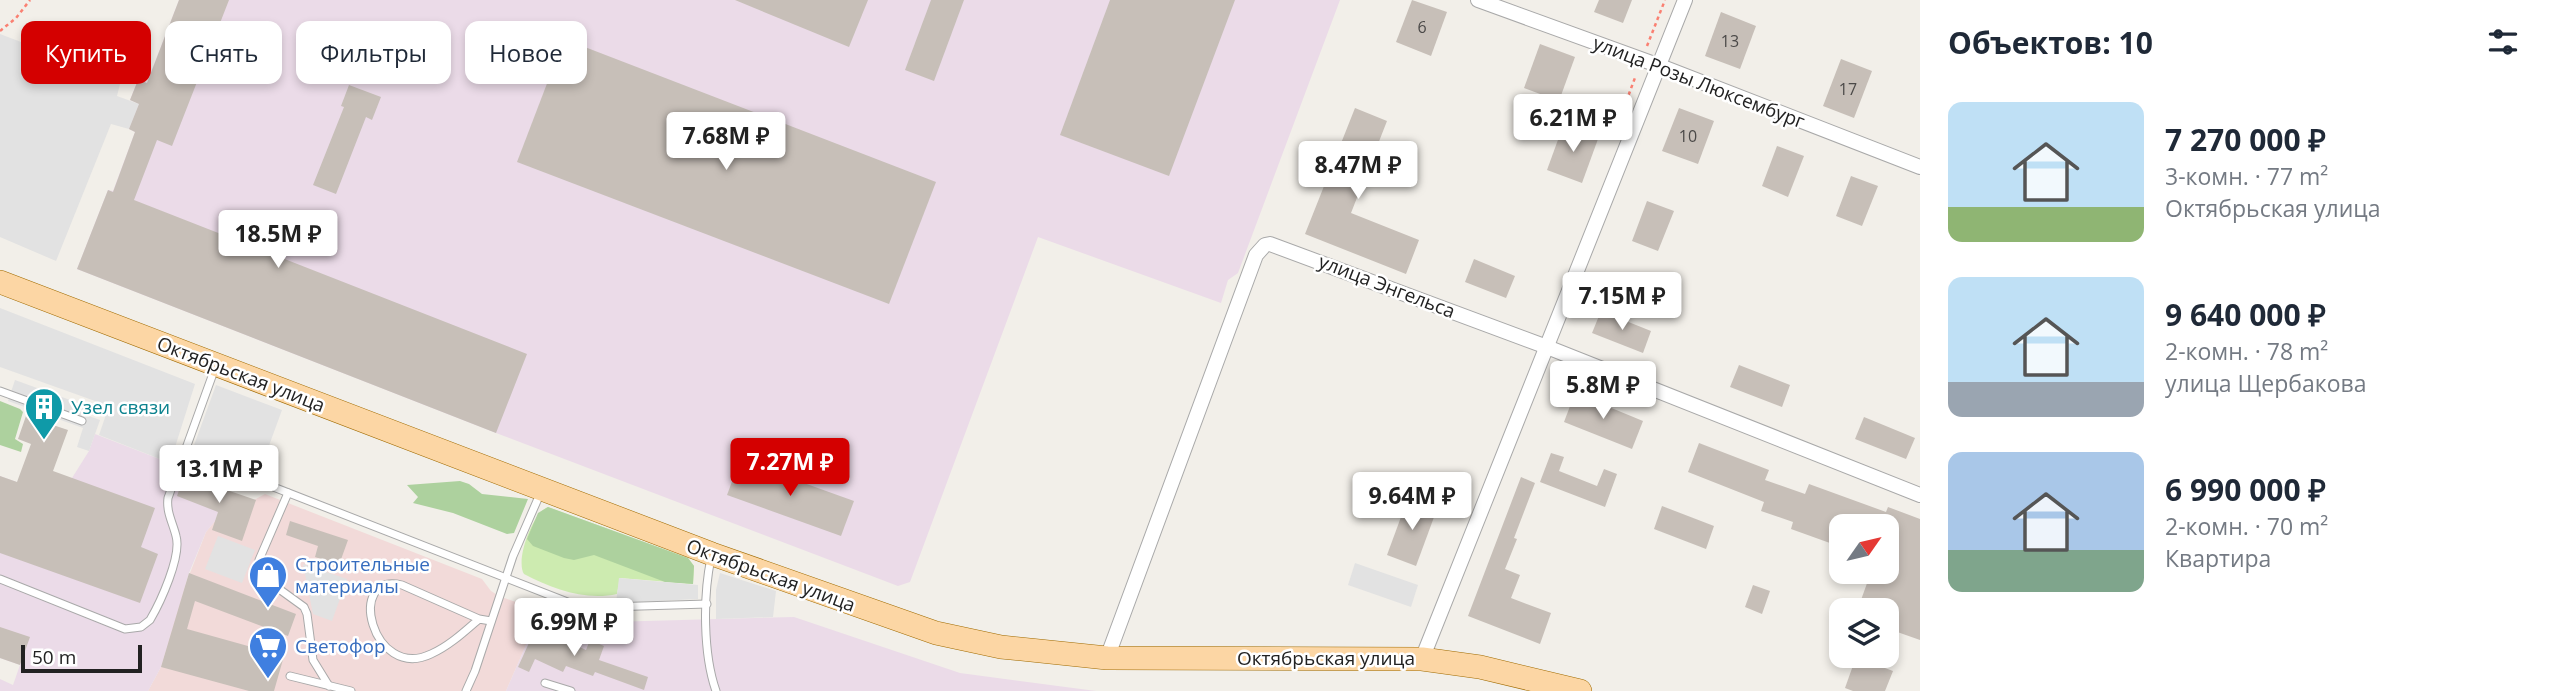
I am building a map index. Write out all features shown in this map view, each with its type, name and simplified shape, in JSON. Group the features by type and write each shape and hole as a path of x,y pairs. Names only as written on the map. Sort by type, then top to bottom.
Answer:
{"main road":[{"name":"Октябрьская улица","path":"0,282 712,554 936,633 1038,652 1107,658 1422,659 1480,667 1580,691"}],"street":[{"name":"улица Розы Люксембург","path":"1478,0 1660,66 1920,167"},
{"path":"1422,659 1685,0"},
{"name":"улица Энгельса","path":"1107,658 1256,255 1265,245 1278,245 1547,347 1920,495"}],"lane":[{"path":"0,579 125,629 141,627 150,621 176,554 176,535 167,504 216,364"},
{"path":"0,391 82,421"},
{"path":"184,452 570,603 583,606 707,604"},
{"path":"466,691 505,577 542,490"},
{"path":"288,492 259,560 259,571 268,581 304,607 313,660 329,686"},
{"path":"712,554 707,576 707,604 710,668 716,691"},
{"path":"479,619 458,637 429,655 410,658 393,653 379,640 370,619 372,596 379,586 391,582 479,619 491,621"},
{"path":"290,676 351,691"},
{"path":"545,683 570,691"}],"path":[{"path":"0,32 30,0"}],"shaded area":[{"path":"179,0 1340,0 1238,273 1228,280 1221,303 1038,237 910,582 898,586 77,269 108,190 113,191 135,132 129,129 139,104 130,100 136,84 151,84 151,72 165,36 165,84 282,84 282,21 171,21"},
{"path":"0,34 21,42 21,84 120,84 117,96 139,104 129,129 111,124 56,261 0,237"},
{"path":"0,308 195,384 170,463 99,435 109,406 0,367"},
{"path":"15,380 92,408 89,416 100,420 89,451 77,447 83,428 8,401"},
{"path":"216,385 282,410 259,473 193,448"},
{"path":"95,434 206,477 205,481 226,490 215,521 206,532 189,573 161,667 148,691 0,691 0,679 13,685 20,665 0,658 0,476 64,499"},
{"path":"265,494 482,579 491,591 499,596 530,607 536,619 535,624 506,691 148,691 161,667 181,596 206,532 215,521"},
{"path":"218,536 255,550 242,583 205,569"},
{"path":"1355,563 1418,585 1411,607 1348,585"},
{"path":"303,564 347,579 332,621 313,614"},
{"path":"720,573 776,591 773,617 716,619 716,590"},
{"path":"619,578 698,585 698,599 616,603"},
{"path":"794,617 960,673 1096,691 506,691 535,624"}],"green space":[{"path":"0,401 23,412 15,439 23,444 21,452 0,445"},
{"path":"460,481 482,494 528,499 514,533 507,534 453,513 413,503 418,497 407,485"},
{"path":"548,507 688,558 694,566 693,584 620,578 617,594 593,596 558,589 524,574 522,558 527,537 537,518"},
{"path":"548,507 688,558 694,566 693,584 665,582 594,555 574,560 533,546 527,539 538,513"}],"building":[{"path":"179,0 229,0 221,21 171,21"},
{"path":"735,0 868,0 849,47"},
{"path":"931,0 964,0 934,81 905,70"},
{"path":"1110,0 1235,0 1169,176 1060,135"},
{"path":"1412,0 1447,12 1431,56 1396,42"},
{"path":"1599,0 1632,0 1623,23 1594,12"},
{"path":"1721,12 1756,26 1740,69 1705,56"},
{"path":"165,36 165,84 196,84 172,146 157,140 134,200 527,354 496,433 77,269 108,190 113,192 135,132 129,129 139,104 130,100 136,84 151,84 151,73"},
{"path":"1540,44 1575,57 1559,101 1524,88"},
{"path":"587,48 936,182 889,304 517,162 547,84 587,84"},
{"path":"1841,59 1872,71 1854,118 1823,106"},
{"path":"349,85 381,97 372,120 366,117 336,194 313,185 344,107 341,106"},
{"path":"1355,108 1387,121 1351,213 1419,240 1406,274 1305,234"},
{"path":"1679,108 1714,121 1698,164 1662,151"},
{"path":"1563,126 1598,139 1582,183 1547,170"},
{"path":"1777,146 1804,156 1788,197 1762,186"},
{"path":"1851,176 1878,186 1862,226 1836,216"},
{"path":"1647,201 1674,211 1658,251 1632,241"},
{"path":"1474,259 1515,276 1506,298 1465,282"},
{"path":"1601,311 1651,331 1643,353 1592,333"},
{"path":"1739,365 1790,385 1782,407 1730,387"},
{"path":"1575,393 1643,421 1632,449 1564,422"},
{"path":"26,416 68,430 53,471 155,508 141,547 158,554 140,603 0,553 0,476 17,482 31,444 18,439"},
{"path":"1864,417 1915,438 1906,459 1855,439"},
{"path":"1699,443 1769,470 1765,480 1805,494 1809,484 1886,512 1888,507 1920,519 1920,640 1899,633 1899,598 1862,598 1867,584 1899,584 1899,514 1829,514 1829,543 1791,529 1793,522 1761,511 1764,502 1688,472"},
{"path":"1551,453 1564,457 1559,471 1597,486 1604,469 1617,474 1605,507 1540,482"},
{"path":"740,460 854,501 841,536 727,495"},
{"path":"186,470 206,477 204,481 218,487 256,500 242,541 212,530 218,512 177,496"},
{"path":"1521,477 1535,483 1505,569 1520,575 1511,598 1551,613 1540,644 1468,616"},
{"path":"1408,498 1437,509 1416,566 1387,555"},
{"path":"1662,506 1714,526 1706,549 1654,529"},
{"path":"290,521 348,540 339,565 315,557 318,546 286,535"},
{"path":"189,573 296,614 288,636 195,601 187,629 284,656 274,691 249,691 161,667"},
{"path":"1753,585 1770,591 1762,614 1745,607"},
{"path":"538,623 549,628 547,632 586,650 590,640 604,646 599,660 648,677 644,690 595,672 593,676 566,666 563,672 535,659 529,672 518,667"},
{"path":"0,627 30,637 20,665 0,658"},
{"path":"1852,668 1885,668 1893,671 1885,691 1853,691 1845,688"}],"place":[{"name":"Узел связи","path":"44,441"},
{"name":"Строительные материалы","path":"268,609"},
{"name":"Светофор","path":"268,680"}]}
